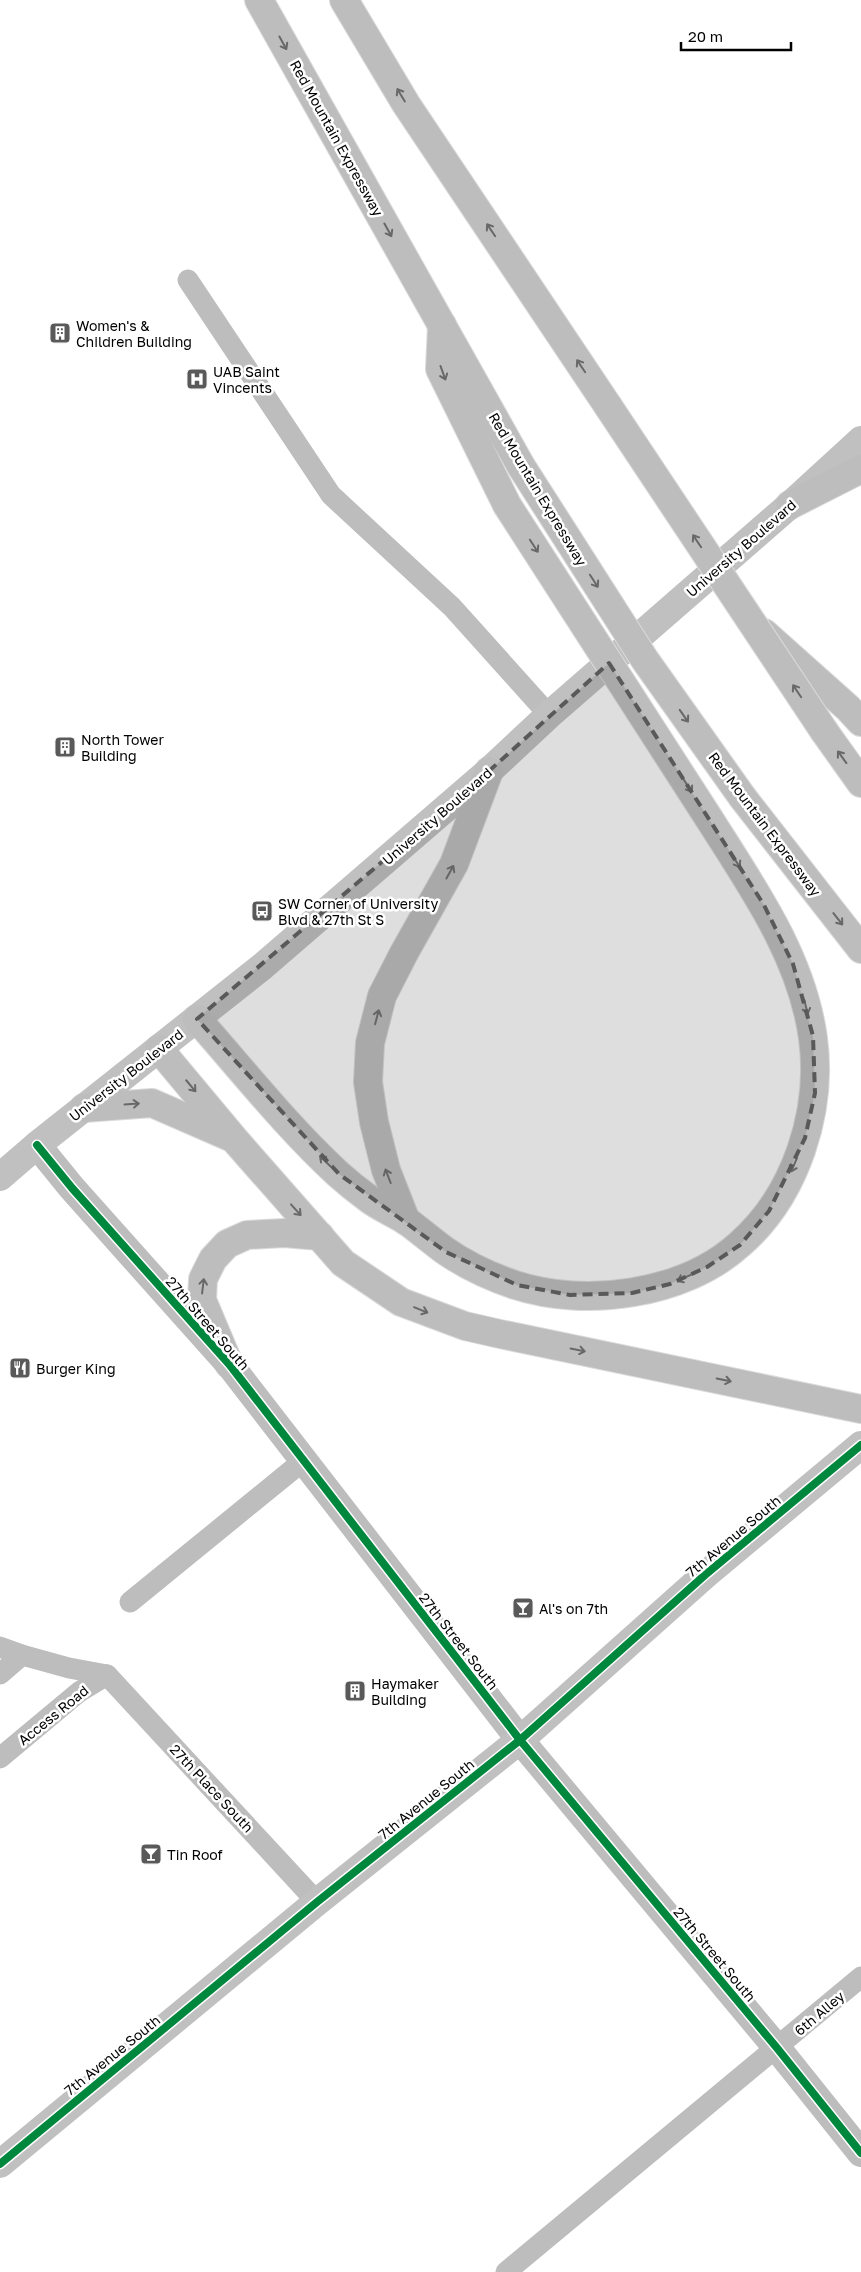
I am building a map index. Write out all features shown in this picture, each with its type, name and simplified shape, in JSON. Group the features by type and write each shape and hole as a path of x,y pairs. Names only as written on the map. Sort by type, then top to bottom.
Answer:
{"main road":[{"name":"Red Mountain Expressway","path":"259,0 521,466 645,660 743,798 861,949"},
{"path":"344,0 406,104 750,621 861,783"},
{"path":"197,1019 306,1142 332,1168 370,1200 406,1221 446,1252 493,1276 517,1285 570,1295 595,1296 632,1293 670,1284 707,1267 740,1245 769,1211 788,1181 806,1138 815,1093 816,1064 813,1036 793,964 764,905 508,506 440,369 442,325"},
{"path":"790,505 861,469"},
{"path":"750,621 855,715"},
{"path":"406,1221 386,1170 374,1122 368,1082 370,1043 382,996 454,864 489,771"},
{"path":"160,1049 236,1140 343,1262 401,1302 465,1326 861,1409"},
{"path":"84,1108 152,1103 236,1140"},
{"name":"27th Street South","path":"37,1145 72,1188 229,1364 520,1740 778,2048 861,2153"},
{"path":"229,1364 202,1300 203,1279 213,1259 227,1244 247,1235 284,1232 320,1236"}],"street":[{"name":"University Boulevard","path":"0,1177 37,1145 263,966 489,771 549,714 790,505 861,440"},
{"name":"7th Avenue South","path":"0,2164 317,1902 520,1740 705,1575 861,1445"}],"lane":[{"path":"188,280 331,495 452,607 549,714"},
{"path":"130,1602 303,1460"},
{"path":"0,1647 69,1668 107,1675"},
{"path":"0,1674 22,1655"},
{"name":"Access Road","path":"0,1758 79,1692 107,1675"},
{"name":"27th Place South","path":"107,1675 317,1902"},
{"name":"6th Alley","path":"506,2272 778,2048 861,1977"}],"highlighted area":[{"path":"609,663 764,905 793,964 813,1036 815,1093 805,1138 769,1211 740,1245 707,1267 670,1284 632,1293 570,1295 517,1285 446,1252 339,1174 197,1019 489,771"}],"cycle path":[{"path":"37,1145 72,1188 229,1364 520,1740 777,2048 861,2153"},
{"path":"0,2164 317,1902 520,1740 705,1575 861,1445"}],"place":[{"name":"Women's & Children Building","path":"60,333"},
{"name":"UAB Saint Vincents","path":"197,379"},
{"name":"North Tower Building","path":"65,747"},
{"name":"SW Corner of University Blvd & 27th St S","path":"262,911"},
{"name":"Burger King","path":"20,1368"},
{"name":"Al's on 7th","path":"523,1608"},
{"name":"Haymaker Building","path":"355,1691"},
{"name":"Tin Roof","path":"151,1854"}]}
